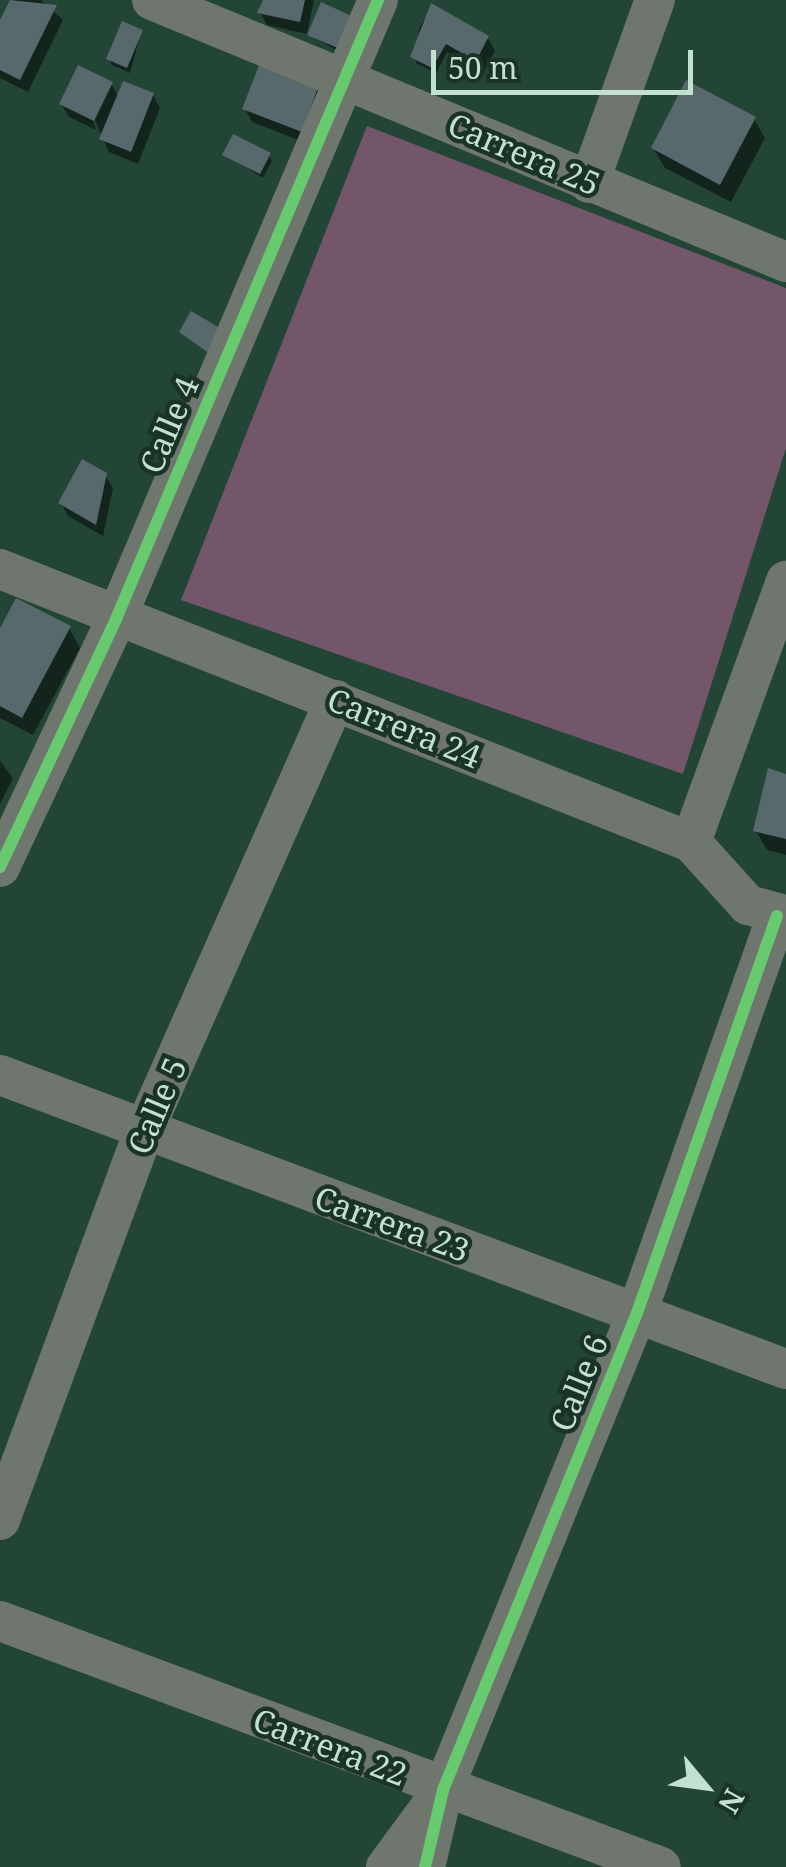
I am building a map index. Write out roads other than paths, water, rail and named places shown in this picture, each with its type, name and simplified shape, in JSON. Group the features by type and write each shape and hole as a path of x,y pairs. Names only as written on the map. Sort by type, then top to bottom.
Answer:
{"street":[{"name":"Carrera 25","path":"152,0 786,262"},
{"name":"Calle 4","path":"0,867 116,619 378,0"},
{"path":"589,183 655,0"},
{"name":"Carrera 24","path":"0,570 116,619 335,700 691,842 748,904 781,915"},
{"path":"691,842 786,581"},
{"name":"Calle 5","path":"0,1520 144,1133 335,700"},
{"name":"Calle 6","path":"425,1867 442,1790 637,1313 781,915"},
{"name":"Carrera 23","path":"0,1076 144,1133 786,1369"},
{"name":"Carrera 22","path":"0,1621 442,1790 662,1867"},
{"name":"Calle 6","path":"386,1867 442,1790"}]}
